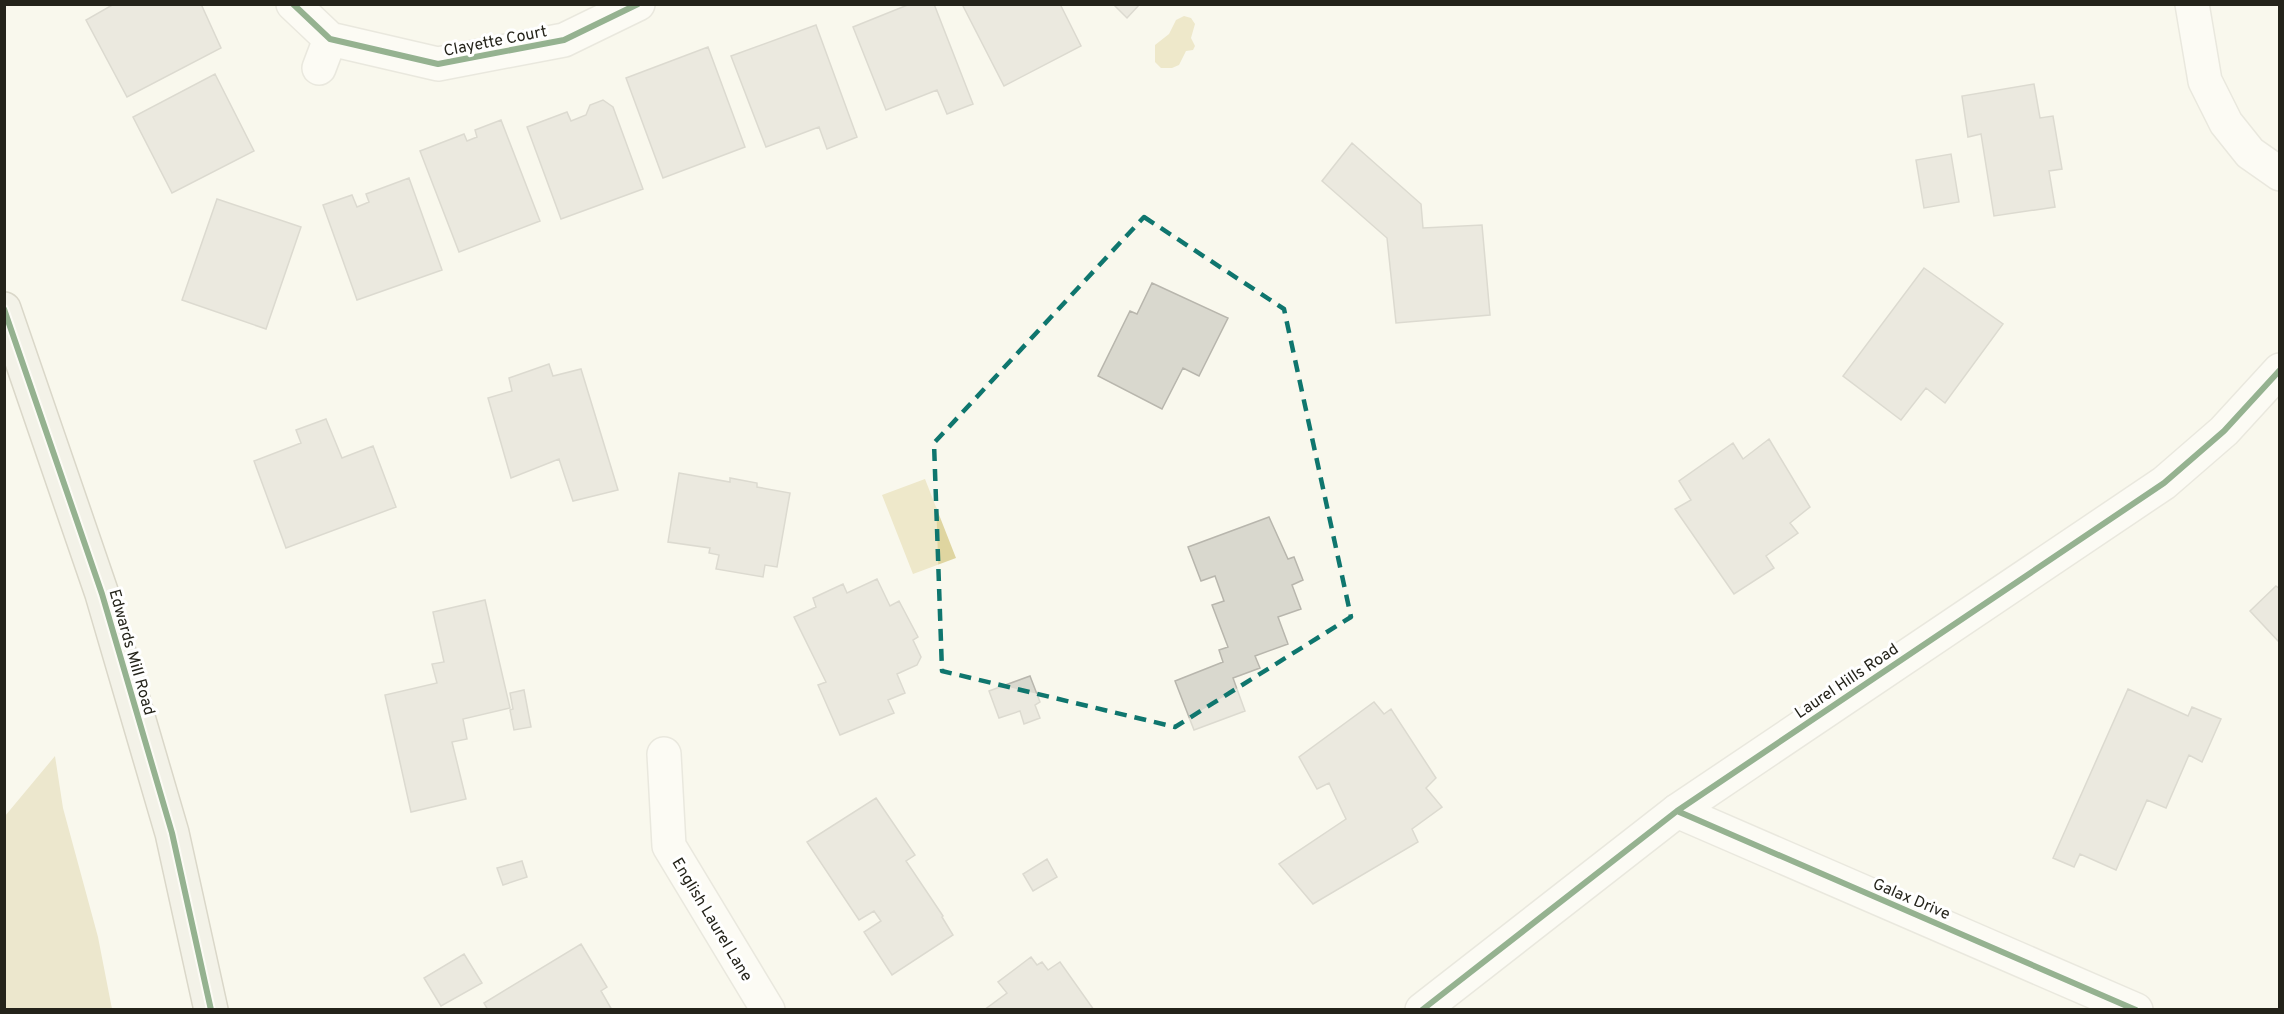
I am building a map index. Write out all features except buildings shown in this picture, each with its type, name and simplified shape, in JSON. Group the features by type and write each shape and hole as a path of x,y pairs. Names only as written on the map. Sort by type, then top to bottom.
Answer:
{"main road":[{"name":"Edwards Mill Road","path":"4,309 102,594 172,833 211,1010"}],"street":[{"name":"Clayette Court","path":"293,4 324,54 438,64 564,40 638,4"},
{"path":"2192,4 2205,81 2226,123 2250,153 2280,174"},
{"name":"Laurel Hills Road","path":"1422,1010 1677,811 2164,483 2224,431 2280,370"},
{"name":"English Laurel Lane","path":"664,754 669,846 768,1010"},
{"name":"Galax Drive","path":"1677,811 2136,1010"}],"highlighted area":[{"path":"1144,217 1284,309 1351,617 1175,727 942,671 934,443"}],"shaded area":[{"path":"1184,16 1191,18 1195,24 1191,38 1195,46 1193,50 1186,51 1179,65 1172,68 1161,68 1155,62 1155,45 1169,34 1176,20"},
{"path":"925,479 956,558 913,574 882,495"},
{"path":"55,756 63,808 98,937 112,1009 5,1009 5,816"}],"cycle path":[{"path":"293,4 330,39 438,64 564,40 638,4"},
{"path":"4,309 102,594 172,833 211,1010"},
{"path":"1422,1010 1677,811 2164,483 2224,431 2280,370"},
{"path":"1677,811 2136,1010"}]}
